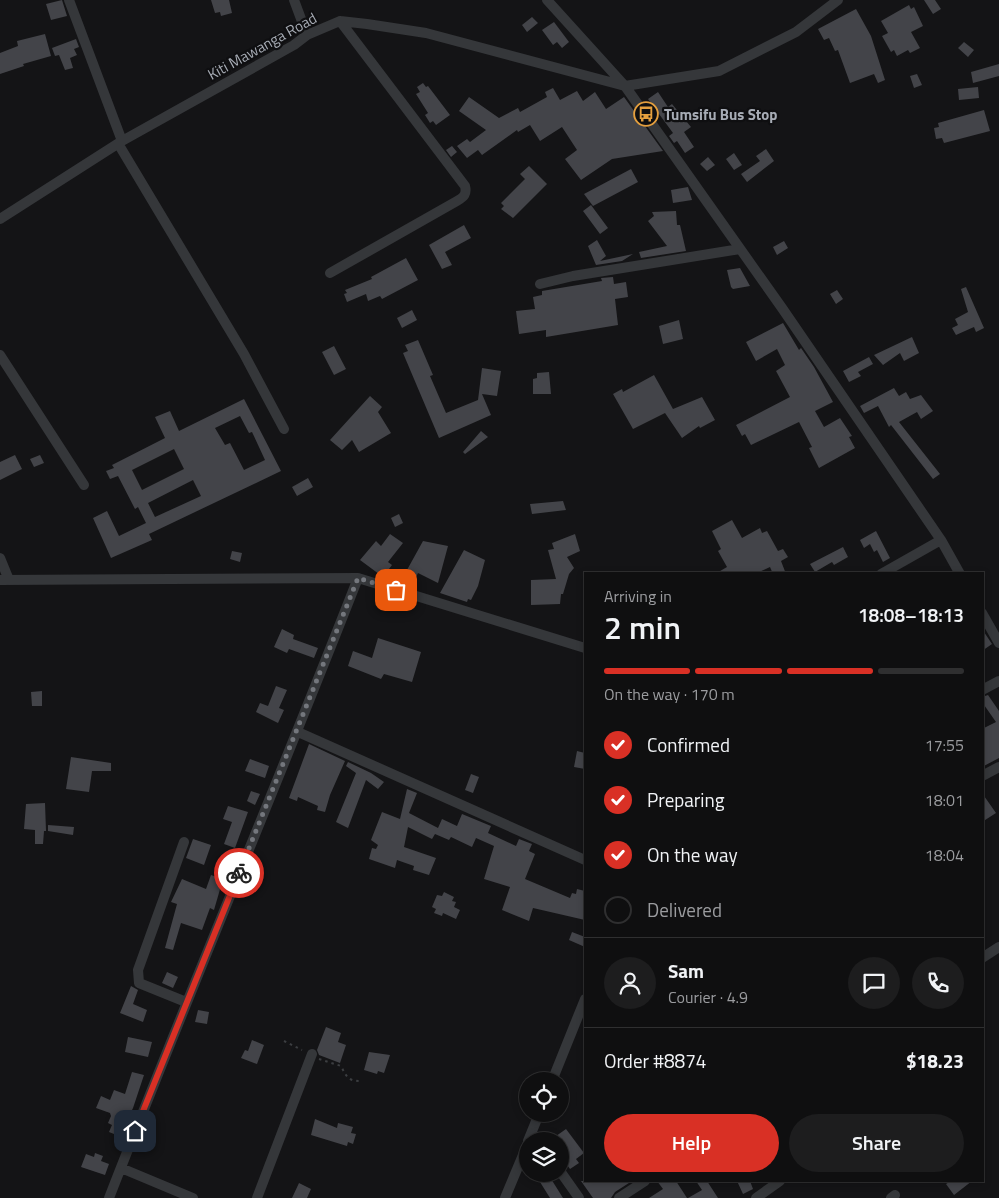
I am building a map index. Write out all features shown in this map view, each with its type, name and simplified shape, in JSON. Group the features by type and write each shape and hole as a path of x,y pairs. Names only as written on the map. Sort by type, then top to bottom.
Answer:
{"street":[{"path":"69,0 121,143 244,354 284,429"},
{"path":"294,0 307,35"},
{"path":"547,0 626,86 941,540 959,572"},
{"path":"626,86 719,71 796,32 838,0"},
{"path":"330,273 458,202 466,191 340,21"},
{"name":"Kiti Mawanga Road","path":"0,218 121,143 294,45 307,35 340,21 426,33 626,86"},
{"path":"540,284 573,276 740,249"},
{"path":"0,355 84,485"},
{"path":"885,572 941,540"},
{"path":"0,558 4,580 358,578 584,648"},
{"path":"109,1198 186,1002 298,732 358,578"},
{"path":"984,617 999,643"},
{"path":"984,689 999,681"},
{"path":"298,732 584,860"},
{"path":"984,775 999,766"},
{"path":"184,842 138,970 139,983 186,1002"},
{"path":"984,957 999,947"},
{"path":"556,1072 584,1001"},
{"path":"257,1198 312,1054"},
{"path":"505,1198 519,1164"},
{"path":"121,1168 193,1198"},
{"path":"567,1182 578,1198"},
{"path":"619,1198 643,1182"},
{"path":"756,1198 779,1182"}],"path":[{"path":"284,1041 340,1066 346,1077 352,1081 360,1081"}],"building":[{"path":"62,0 67,16 51,20 46,4"},
{"path":"211,0 229,0 232,13 221,16 220,12 215,13"},
{"path":"924,0 935,0 941,9 933,14"},
{"path":"909,5 911,9 914,7 923,26 911,32 920,48 910,53 908,50 897,56 894,50 891,52 882,36 888,33 881,21"},
{"path":"856,9 871,36 885,80 878,83 874,74 850,83 838,50 835,51 829,38 824,40 818,29"},
{"path":"532,17 538,23 527,32 522,25"},
{"path":"554,22 569,42 562,48 557,42 553,45 542,30"},
{"path":"45,34 51,56 23,64 24,66 0,74 0,53 18,46 17,41"},
{"path":"76,39 79,47 74,49 77,55 70,58 73,68 65,70 59,55 55,56 52,48"},
{"path":"964,42 974,50 968,57 958,48"},
{"path":"999,64 999,76 973,83 971,72"},
{"path":"917,74 922,85 914,88 910,76"},
{"path":"423,83 426,87 428,86 450,115 436,125 433,121 430,123 425,115 428,113 416,94 420,92 417,87"},
{"path":"978,87 979,98 959,100 958,89"},
{"path":"553,88 560,100 577,91 583,101 595,92 606,109 624,97 663,151 612,159 581,180 565,159 577,150 562,127 540,141 530,125 518,132 517,130 482,155 478,150 467,158 457,146 467,139 470,142 486,130 459,111 469,97 499,118 518,108 520,112 547,97 545,92"},
{"path":"658,92 668,107 672,104 691,127 684,132 694,147 685,153 677,141 674,143 669,136 673,133 648,99"},
{"path":"984,110 990,131 944,143 942,138 936,139 934,128 939,127 938,123"},
{"path":"452,146 457,152 451,157 446,150"},
{"path":"766,149 774,161 747,182 741,174 760,161 756,156"},
{"path":"734,153 742,165 734,170 726,159"},
{"path":"708,157 715,165 707,171 700,164"},
{"path":"529,166 547,184 513,218 501,209 504,206 501,203 525,179 520,174"},
{"path":"631,169 638,182 593,206 584,194"},
{"path":"688,187 692,200 673,203 671,190"},
{"path":"591,205 608,228 600,234 583,211"},
{"path":"676,211 677,225 680,225 686,251 641,258 639,252 667,246 648,221 654,216 652,212"},
{"path":"464,225 471,238 445,252 452,265 442,269 429,245"},
{"path":"597,240 606,256 600,261 633,254 622,261 596,265 588,246"},
{"path":"784,241 788,248 777,255 773,247"},
{"path":"406,258 418,280 382,299 380,296 368,301 366,294 347,302 344,294 347,293 345,290 372,279 371,277"},
{"path":"740,268 750,286 733,289 727,270"},
{"path":"613,277 614,284 626,282 628,297 615,299 618,325 546,337 546,330 519,334 516,311 535,309 533,297 542,295 542,291 602,281 601,278"},
{"path":"966,287 984,328 976,332 974,327 956,335 952,328 958,325 955,319 968,312 961,289"},
{"path":"837,290 843,299 836,304 830,294"},
{"path":"412,310 417,320 402,328 397,318"},
{"path":"679,320 683,339 663,344 659,326"},
{"path":"783,323 799,350 801,348 814,367 833,402 815,411 824,427 840,418 852,436 849,437 855,448 819,468 809,448 812,447 799,422 751,445 745,434 742,436 736,425 790,397 776,371 785,365 777,349 756,361 746,342"},
{"path":"912,337 919,353 904,361 900,353 883,365 874,355"},
{"path":"418,340 433,375 430,376 446,413 478,400 482,368 501,371 497,396 482,394 491,415 439,438 403,353 408,351 405,345"},
{"path":"334,346 346,369 334,375 322,352"},
{"path":"869,357 873,364 858,372 861,376 849,382 843,371"},
{"path":"549,372 551,394 533,394 533,379 537,378 537,373"},
{"path":"654,375 673,409 702,397 715,420 700,428 699,426 682,438 665,413 633,429 613,394 622,389 623,392"},
{"path":"894,388 899,396 906,392 910,399 921,395 933,411 921,419 917,412 899,422 940,474 933,479 891,425 889,427 878,406 864,413 860,406"},
{"path":"370,396 382,407 378,412 391,433 359,452 352,440 342,450 330,440"},
{"path":"244,399 281,471 149,534 152,540 111,558 93,518 107,511 119,536 146,523 138,507 135,509 118,476 110,479 106,471 114,468 112,465 165,438 155,417 170,411 179,431","holes":["240,416 249,433 252,432 265,460 244,470 230,443 225,445 215,428","174,449 184,469 142,490 132,470","193,480 201,496 155,517 148,503"]},
{"path":"481,431 488,437 465,454 463,452"},
{"path":"15,455 22,469 0,480 0,462"},
{"path":"40,455 44,463 34,467 30,459"},
{"path":"308,478 313,487 297,496 292,487"},
{"path":"563,501 566,510 532,514 530,504"},
{"path":"399,514 403,523 395,527 391,518"},
{"path":"732,520 742,538 760,528 762,533 767,531 778,551 783,549 788,557 781,561 785,572 772,572 770,567 759,572 718,572 727,567 718,551 721,549 712,531"},
{"path":"876,531 890,558 883,562 877,550 874,552 870,544 864,548 860,540"},
{"path":"390,534 403,543 388,562 392,565 383,577 360,560 376,541 381,546"},
{"path":"575,534 580,551 567,557 574,568 569,574 563,594 561,594 560,604 531,605 531,580 556,579 548,550 554,549 552,543"},
{"path":"423,541 448,546 438,583 418,573 411,587 404,583 405,581 402,579"},
{"path":"843,547 848,557 834,565 832,562 815,572 810,564"},
{"path":"464,550 485,560 478,586 471,600 468,599 467,602 440,593"},
{"path":"232,551 242,553 240,562 230,559"},
{"path":"282,629 294,635 293,639 318,648 314,658 289,649 287,653 274,647"},
{"path":"984,632 992,644 984,650"},
{"path":"378,638 421,652 412,682 384,674 381,679 348,666 353,651 372,658"},
{"path":"276,686 287,690 279,708 284,710 278,723 256,712 260,703 268,706"},
{"path":"42,691 42,706 32,706 31,692"},
{"path":"988,695 999,711 999,758 984,766 984,728 996,722 984,705 984,696"},
{"path":"309,744 345,761 330,795 325,812 317,810 318,806 298,797 297,801 289,798"},
{"path":"577,751 584,753 584,769 574,767"},
{"path":"71,757 111,763 111,771 92,771 89,792 66,789"},
{"path":"250,759 269,766 265,778 245,771"},
{"path":"348,762 371,773 384,782 378,789 366,780 348,828 336,822 356,773 346,766"},
{"path":"471,774 479,777 473,793 465,790"},
{"path":"407,789 417,793 409,813 438,828 442,819 457,826 462,814 491,826 488,833 516,846 519,839 532,844 529,851 535,854 525,879 570,898 572,893 576,894 577,889 584,891 584,920 533,908 529,921 502,910 510,887 484,879 494,846 476,838 472,847 451,837 449,840 435,834 432,839 408,827 404,847 436,858 429,875 413,870 414,866 397,860 395,868 369,859 372,848 376,849 378,845 371,840 382,812 400,819"},
{"path":"251,791 260,794 255,805 247,801"},
{"path":"984,796 996,813 984,821"},
{"path":"45,803 46,831 44,831 43,844 35,844 35,830 24,829 26,804"},
{"path":"228,806 248,812 235,848 224,844 232,822 223,819"},
{"path":"48,825 74,827 73,835 48,831"},
{"path":"193,839 211,845 204,865 186,858"},
{"path":"211,875 223,879 214,910 210,908 202,930 181,923 173,950 165,948 177,904 171,902 182,879 206,889"},
{"path":"444,892 454,897 452,901 456,902 454,907 460,910 456,919 443,913 442,916 434,913 436,909 432,907 437,895 442,896"},
{"path":"572,932 584,937 584,947 569,940"},
{"path":"167,972 178,977 173,988 162,983"},
{"path":"131,986 138,990 133,1004 147,1010 143,1022 120,1013"},
{"path":"198,1010 209,1012 207,1024 195,1022"},
{"path":"326,1027 341,1033 338,1042 346,1045 340,1063 319,1055 317,1050"},
{"path":"128,1037 152,1042 148,1057 125,1052"},
{"path":"252,1040 264,1045 257,1064 241,1058 245,1050 248,1051"},
{"path":"369,1052 390,1055 384,1073 378,1071 377,1074 364,1070"},
{"path":"132,1072 144,1075 133,1108 119,1136 109,1132 112,1125 108,1123 111,1116 110,1113 96,1108 101,1096 110,1100 114,1090 125,1094"},
{"path":"315,1119 337,1128 338,1123 353,1127 351,1133 356,1134 353,1144 348,1142 347,1146 311,1135"},
{"path":"569,1133 584,1153 576,1159 579,1163 570,1169"},
{"path":"95,1153 103,1156 101,1161 109,1164 105,1175 81,1167 86,1154 94,1157"},
{"path":"581,1181 630,1182 615,1192 611,1198 593,1198"},
{"path":"540,1182 553,1182 563,1198 550,1198"},
{"path":"658,1182 677,1182 687,1198 649,1198 663,1189"},
{"path":"697,1182 708,1182 718,1198 688,1198 702,1190"},
{"path":"737,1182 750,1182 753,1189 743,1194"},
{"path":"949,1182 971,1182 954,1195 946,1184"},
{"path":"299,1183 311,1189 307,1198 292,1198"}],"way so far":[{"path":"239,873 298,732 358,578 396,590"}],"place":[{"name":"Tumsifu Bus Stop","path":"646,114"}],"route":[{"path":"135,1131 239,873"}]}
